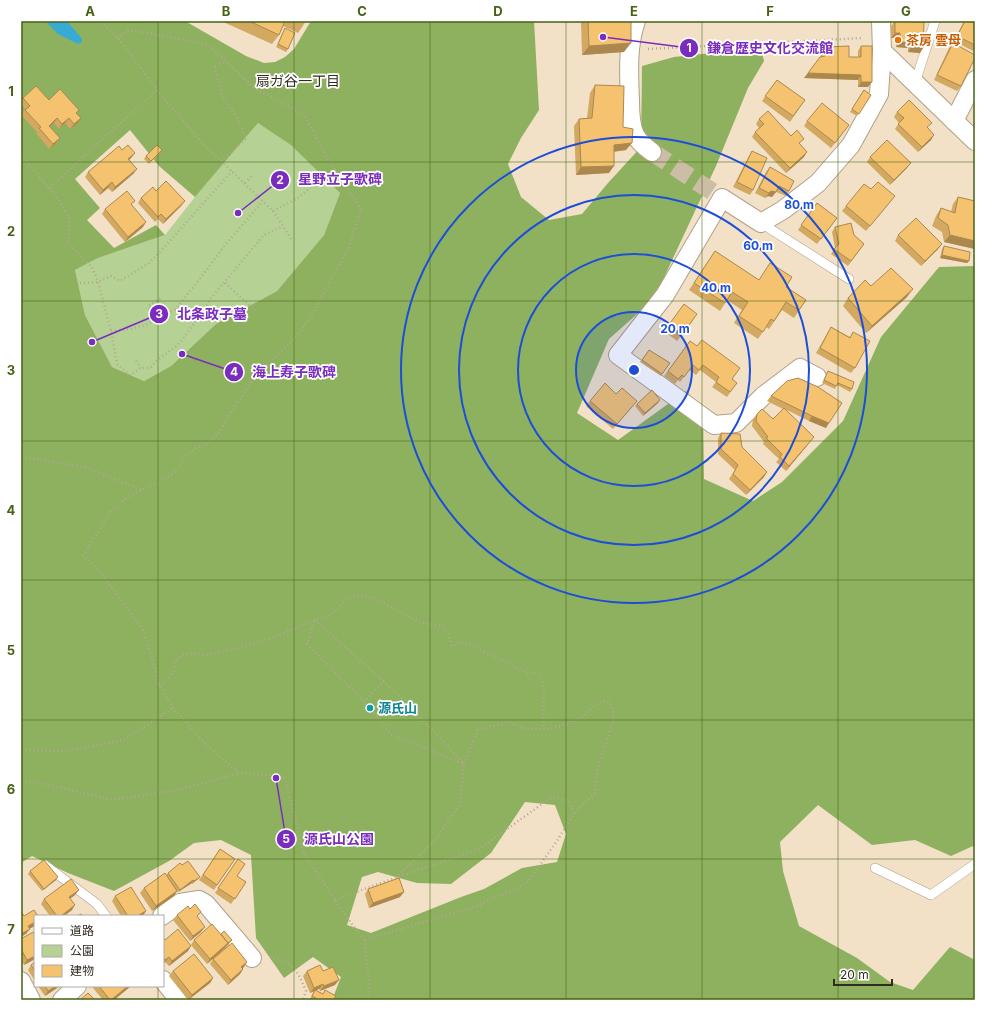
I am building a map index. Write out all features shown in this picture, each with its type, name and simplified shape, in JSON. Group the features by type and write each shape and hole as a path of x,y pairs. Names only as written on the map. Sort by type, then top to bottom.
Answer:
{"street":[{"path":"636,21 632,36 628,67 631,119 635,135 638,140 652,152"},
{"path":"882,36 915,83 975,141"},
{"path":"817,377 800,368 763,396 736,423 714,425 618,355 664,296 722,198 761,223 783,210 818,183 851,145 879,94 882,36"},
{"path":"954,121 975,80"},
{"path":"163,915 180,903 199,900 206,904 252,958"},
{"path":"21,981 31,1000"},
{"path":"164,981 180,1000"},
{"path":"62,1000 76,987"}],"lane":[{"path":"915,83 935,21"},
{"path":"761,223 849,279"},
{"path":"875,868 931,895 975,864"},
{"path":"45,865 97,904 105,915"}],"path":[{"path":"99,21 118,38 157,90 204,145 273,211 292,240"},
{"path":"118,38 128,30 209,45 252,86 304,115 325,154 361,208 349,246 311,317 291,342 252,380 218,434 208,443 196,448 185,457 179,468 171,475 128,497 111,511 83,556 102,573 143,630 159,685 173,708 205,744 239,773"},
{"path":"630,50 882,36"},
{"path":"221,160 246,139 238,119 223,98 216,76 214,65 227,62"},
{"path":"49,188 157,90"},
{"path":"22,157 60,201 70,221 68,242 92,267 98,282 111,331 117,364 130,375 141,368 150,368 156,361 174,348 182,340 211,298 264,235 283,226"},
{"path":"80,283 98,282 111,276 120,281 148,263 161,251 232,171"},
{"path":"245,183 252,176"},
{"path":"273,211 296,199 309,189 314,180"},
{"path":"111,331 130,329 145,325 176,309 225,245 263,201"},
{"path":"225,283 256,312"},
{"path":"156,319 148,306 161,298"},
{"path":"136,361 141,368"},
{"path":"21,458 36,459 88,468 143,490"},
{"path":"159,685 168,679 174,670 176,661 181,656 192,653 205,655 231,650 272,638 315,620 328,617 349,598 366,595 418,621 443,628 446,631 452,646 463,642 468,643 527,673 534,672 540,677 544,686 543,728"},
{"path":"315,620 405,701 464,764"},
{"path":"315,620 307,644 364,702 390,734 464,764"},
{"path":"364,702 384,681"},
{"path":"364,940 477,906 526,884 557,841 574,813 595,793 596,774 614,718 612,706 608,702 603,701 583,716 568,724 548,729 525,729 508,722 478,730 464,764 460,804 436,839 396,878"},
{"path":"21,750 64,751 124,740 173,708"},
{"path":"21,781 40,782 113,800 178,790 239,773 284,776 296,819 302,850 364,940 369,980 368,1000"},
{"path":"336,900 479,849 552,797 569,801 574,813"},
{"path":"252,958 259,954 279,959 293,966 297,971 306,991 303,1000"}],"green space":[{"path":"21,21 185,21 246,56 264,63 275,62 285,57 294,49 311,21 534,21 539,110 521,138 508,164 521,197 549,220 582,214 641,147 642,66 674,57 712,53 760,45 764,61 748,88 716,166 654,299 609,339 577,413 618,440 686,391 703,409 704,479 753,501 782,482 843,421 881,337 939,267 975,266 975,847 973,846 951,856 915,840 872,845 818,805 780,842 783,871 799,926 857,958 890,982 913,990 950,947 975,960 975,1000 332,1000 341,977 313,957 284,978 256,938 251,855 221,840 194,843 169,861 114,891 68,873 32,856 21,863","holes":["258,123 291,145 340,193 324,235 277,291 216,324 171,366 144,381 112,367 85,315 75,270 98,258 165,235 156,225 114,248 87,220 100,208 75,179 130,130 159,166 195,197","525,802 555,805 566,834 557,862 522,868 484,889 371,933 347,925 362,877 378,872 417,883 451,884 491,853"]},
{"path":"258,123 292,145 340,193 324,235 277,291 216,324 171,366 144,381 112,367 85,315 75,270 98,258 165,235"}],"water":[{"path":"45,21 67,21 82,39 82,42 78,44 58,34"}],"building":[{"path":"249,21 285,21 279,35"},
{"path":"588,21 631,21 631,43 589,46"},
{"path":"895,21 924,22 923,48 911,47 912,43 900,42 900,33 895,33"},
{"path":"965,21 975,21 975,45 957,36"},
{"path":"285,28 295,33 288,49 278,44"},
{"path":"953,43 975,55 975,58 961,86 937,75"},
{"path":"849,46 849,57 861,57 861,46 872,46 872,82 861,82 861,75 808,73 820,57 825,56 824,47"},
{"path":"777,80 805,100 793,116 765,96"},
{"path":"595,85 624,86 623,127 633,129 632,143 614,145 614,166 581,167 579,119 592,118"},
{"path":"36,86 49,100 60,89 79,110 76,113 81,118 74,124 69,118 62,124 57,118 49,126 60,138 53,144 39,128 41,127 25,110 30,106 23,98"},
{"path":"864,90 871,95 859,114 852,109"},
{"path":"909,100 932,123 927,127 934,135 922,147 898,124 904,118 897,112"},
{"path":"822,103 849,125 835,143 807,121"},
{"path":"768,111 791,136 797,130 804,139 799,143 807,152 790,168 755,132 764,124 759,119"},
{"path":"887,140 911,163 894,180 870,157"},
{"path":"128,145 135,153 128,159 137,169 115,187 112,182 103,190 88,172 119,146 122,150"},
{"path":"157,145 162,150 151,161 146,156"},
{"path":"752,151 767,158 753,190 737,182"},
{"path":"770,167 794,181 789,191 779,186 776,192 771,191 769,193 759,188"},
{"path":"166,181 185,201 166,219 161,214 158,217 141,198 153,187 156,191"},
{"path":"878,182 895,196 870,226 846,206 864,184 871,189"},
{"path":"127,191 135,201 131,204 146,222 128,237 105,209"},
{"path":"958,197 975,201 975,241 950,235 948,225 938,218 941,208 955,213"},
{"path":"817,203 837,218 821,239 801,225"},
{"path":"916,218 942,244 925,261 898,235"},
{"path":"851,223 854,235 864,244 851,261 834,249 839,244 835,227"},
{"path":"944,246 970,252 969,261 942,255"},
{"path":"715,251 759,280 770,263 792,277 786,287 806,300 799,310 786,302 774,321 771,319 763,332 739,316 748,302 732,292 725,303 694,283"},
{"path":"891,268 913,289 872,326 848,298 865,280 871,286"},
{"path":"684,304 697,314 681,336 668,326"},
{"path":"831,327 850,338 853,332 870,341 855,368 820,348"},
{"path":"702,340 740,368 732,379 737,383 730,392 716,382 719,377 703,365 699,370 693,365 684,377 682,375 678,379 668,371 690,341 697,346"},
{"path":"649,350 670,363 662,374 642,360"},
{"path":"828,371 854,382 852,389 838,383 836,386 824,380"},
{"path":"798,378 818,387 842,403 829,423 771,396 787,381"},
{"path":"605,383 616,394 622,388 637,401 617,424 590,401"},
{"path":"652,390 660,400 645,413 637,404"},
{"path":"784,408 814,437 789,466 780,457 782,454 766,438 768,437 756,421 757,414 762,409 773,419"},
{"path":"721,433 740,434 742,447 767,472 750,490 733,474 738,465 721,449"},
{"path":"220,849 235,859 217,885 203,875"},
{"path":"238,859 245,864 237,876 246,882 235,899 218,888"},
{"path":"44,860 58,877 44,889 30,871"},
{"path":"188,861 200,877 194,881 193,880 180,890 168,873 180,863 182,865"},
{"path":"165,873 177,891 156,906 144,888"},
{"path":"399,878 404,892 373,903 368,889"},
{"path":"71,879 79,890 69,897 75,905 62,915 56,915 44,899"},
{"path":"131,887 146,911 139,915 127,915 115,896"},
{"path":"195,904 201,912 197,916 205,927 193,936 177,915 188,906 190,909"},
{"path":"34,910 37,915 34,915 34,923 28,926 30,929 21,934 21,911 24,916"},
{"path":"212,924 228,943 210,959 194,940"},
{"path":"178,929 191,946 172,961 169,957 165,960 164,938 165,940"},
{"path":"224,931 232,940 228,943 221,934"},
{"path":"33,932 34,934 34,956 27,960 21,949 21,939"},
{"path":"232,943 247,962 241,967 243,969 231,980 213,959"},
{"path":"194,954 213,978 192,995 173,971"},
{"path":"34,963 34,970 31,965"},
{"path":"320,965 323,971 333,967 339,980 314,988 307,971"},
{"path":"46,987 54,987 48,991"},
{"path":"100,987 127,987 111,1000"},
{"path":"315,990 323,994 325,990 336,996 333,1000 319,1000 312,996"},
{"path":"88,993 95,1000 80,1000"}],"tunnel":[{"path":"652,152 722,198"}],"place":[{"name":"鎌倉歴史文化交流館","path":"603,37"},
{"name":"茶房 雲母","path":"898,40"},
{"name":"星野立子歌碑","path":"238,213"},
{"name":"北条政子墓","path":"92,342"},
{"name":"海上寿子歌碑","path":"182,354"},
{"name":"源氏山","path":"370,708"},
{"name":"源氏山公園","path":"276,778"}],"district":[{"name":"扇ガ谷一丁目","path":"298,80"}]}
